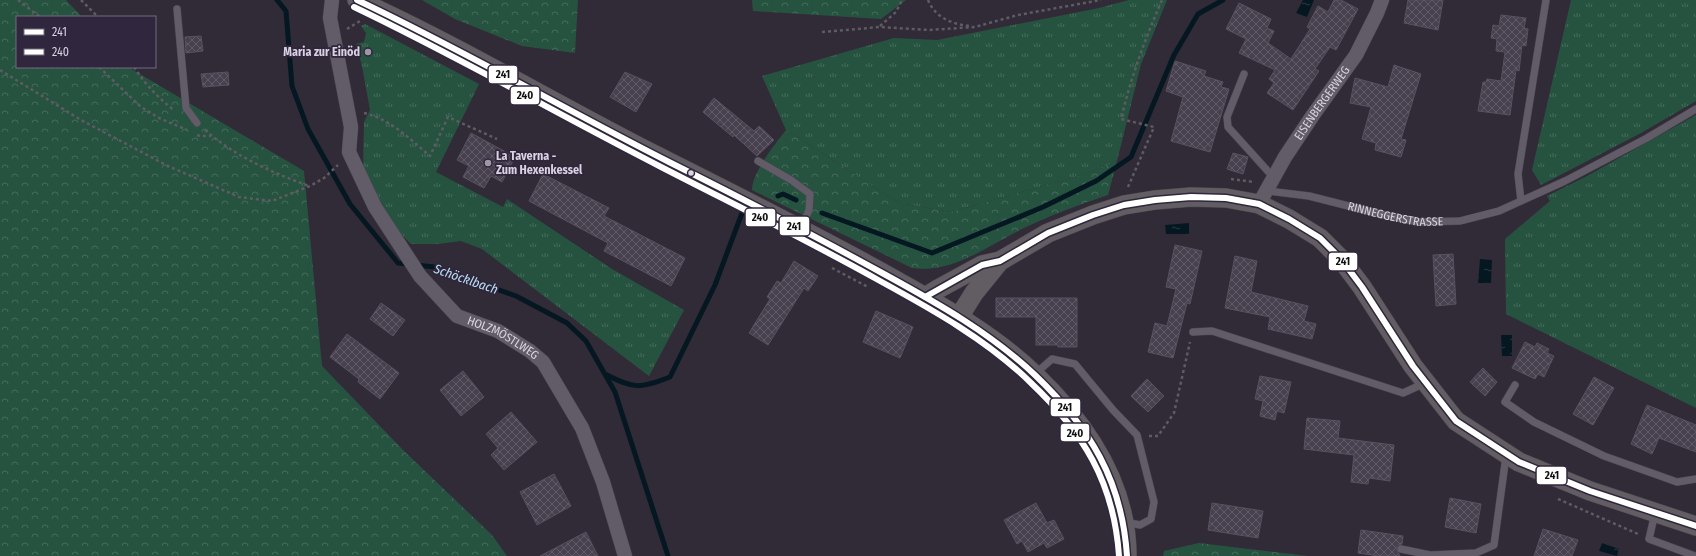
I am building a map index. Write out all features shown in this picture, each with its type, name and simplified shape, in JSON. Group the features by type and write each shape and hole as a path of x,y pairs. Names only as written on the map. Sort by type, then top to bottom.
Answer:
{"main road":[{"path":"357,0 458,50 648,152 858,259 985,333 1035,374 1081,426 1098,451 1116,491 1124,522 1127,556"},
{"name":"RINNEGGERSTRASSE","path":"925,297 982,265 1000,261 1048,233 1092,215 1124,205 1154,200 1191,197 1226,198 1268,190 1289,219 1320,238 1341,259 1362,287 1413,366 1456,420 1519,462 1590,491 1696,526"},
{"name":"RINNEGGERSTRASSE","path":"959,317 974,293 1000,261"}],"street":[{"name":"HOLZMÖSTLWEG","path":"332,0 330,18 351,127 349,152 375,207 420,276 457,316 498,331 530,351 543,362 582,428 603,482 625,556"},
{"name":"EISENBERGERWEG","path":"1268,190 1285,157 1312,115 1356,55 1378,13 1382,0"}],"lane":[{"path":"1521,201 1518,174 1546,0"},
{"path":"177,9 186,108 197,123"},
{"path":"1244,74 1227,117 1228,127 1268,190"},
{"name":"RINNEGGERSTRASSE","path":"1268,190 1309,196 1388,216 1419,222 1460,221 1499,211 1572,177 1647,138 1696,109"},
{"path":"758,161 792,180 810,194 809,210 800,229"},
{"path":"1193,332 1212,331 1403,393 1426,383"},
{"path":"1035,374 1052,359 1075,364 1137,435 1154,502 1151,519 1140,525 1124,522"},
{"path":"1515,384 1505,402 1534,422 1604,456 1677,482 1696,479"},
{"path":"1401,549 1430,555 1476,553 1494,544 1507,454"},
{"path":"1655,513 1649,539 1695,556"}],"path":[{"path":"18,0 39,16"},
{"path":"81,0 97,16"},
{"path":"880,27 896,12 902,0"},
{"path":"928,0 931,7 943,19 958,25 975,27"},
{"path":"822,32 880,27 929,30 975,27 1018,15 1101,0"},
{"path":"1124,205 1127,190 1154,127 1121,119 1136,63 1162,0"},
{"path":"100,68 141,107 159,118 200,136 212,136 239,156 273,173 310,186"},
{"path":"135,68 145,84 176,112"},
{"path":"0,70 81,120 161,162 239,196 272,201 310,186 324,178 339,164"},
{"path":"348,110 377,116 407,136 430,156 448,117 497,139"},
{"path":"1224,179 1246,180 1268,190"},
{"path":"828,266 873,288"},
{"path":"1137,435 1158,436 1174,413 1193,332"}],"green space":[{"path":"0,0 66,0 81,16 16,16 16,68 130,68 304,171 322,366 404,451 492,535 507,556 0,556"},
{"path":"422,0 578,0 575,53 522,46 455,19"},
{"path":"752,0 906,0 881,19 753,11"},
{"path":"1129,0 1167,0 1141,64 1117,161 1085,174 951,212 899,203 786,130 762,76 894,38 937,40 1099,8"},
{"path":"1571,0 1696,0 1696,101 1641,133 1541,185 1532,170"},
{"path":"365,24 479,84 436,172 503,207 507,199 612,269 684,310 649,376 482,249 461,241 438,244 411,244 395,228 381,207 363,170 364,122 370,110 362,66 356,44 364,42 366,33 361,26"},
{"path":"1696,115 1696,408 1506,314 1505,239 1550,201 1547,196 1587,176"},
{"path":"786,130 899,203 951,212 1085,174 1117,161 1108,195 1043,219 956,263 927,269 912,268 752,190 753,183 760,167"},
{"path":"1199,543 1308,556 1163,556 1164,551"}],"water":[{"path":"1303,0 1314,0 1307,17 1296,13"},
{"path":"1189,223 1189,234 1166,234 1165,225"},
{"path":"1480,259 1492,260 1491,283 1478,283"},
{"path":"1501,335 1512,335 1512,356 1502,356"},
{"path":"1602,543 1619,549 1617,556 1599,551"}],"building":[{"path":"1334,0 1341,0 1358,9 1336,50 1330,47 1315,69 1319,71 1293,110 1267,93 1274,83 1269,79 1275,70 1239,53 1246,39 1226,29 1239,3 1271,19 1267,28 1274,31 1268,43 1291,59 1310,29 1307,27 1318,6 1328,12"},
{"path":"1408,0 1443,0 1438,30 1404,23"},
{"path":"1501,15 1526,18 1524,28 1528,29 1526,46 1522,45 1519,71 1516,70 1510,115 1478,111 1483,82 1486,82 1487,79 1501,81 1505,52 1496,51 1497,39 1491,38 1493,25 1499,26"},
{"path":"201,36 203,51 186,53 185,37"},
{"path":"1175,61 1206,71 1204,76 1223,82 1221,87 1229,89 1210,152 1171,141 1183,97 1166,91"},
{"path":"1394,65 1421,74 1401,139 1406,140 1401,157 1375,150 1376,143 1362,139 1371,107 1350,103 1355,78 1388,87"},
{"path":"228,72 229,85 203,87 201,74"},
{"path":"625,72 652,84 636,112 610,97"},
{"path":"714,98 754,131 759,126 774,140 757,156 734,135 733,137 703,112"},
{"name":"La Taverna - Zum Hexenkessel","path":"471,133 515,157 502,182 491,176 484,188 463,177 469,166 457,160"},
{"path":"1233,153 1248,157 1243,174 1227,169"},
{"path":"543,174 609,208 604,216 685,258 671,286 604,251 608,243 529,201"},
{"path":"1175,245 1202,251 1190,304 1187,303 1173,358 1148,352 1155,323 1167,326 1176,289 1166,287"},
{"path":"1453,254 1456,304 1436,306 1433,255"},
{"path":"1235,256 1257,261 1251,292 1308,306 1304,321 1316,324 1312,339 1268,329 1270,317 1225,308"},
{"path":"794,261 818,276 808,291 804,288 768,345 749,333 770,299 767,297 777,281 781,283"},
{"path":"996,298 1077,298 1077,347 1036,345 1036,317 996,317"},
{"path":"381,303 405,320 393,336 370,319"},
{"path":"876,311 913,327 900,358 863,342"},
{"path":"347,334 399,373 380,399 358,382 359,379 330,357"},
{"path":"1525,342 1535,347 1537,343 1549,349 1547,353 1554,356 1544,377 1538,374 1535,379 1512,368"},
{"path":"1483,368 1497,382 1485,396 1470,382"},
{"path":"463,371 484,397 461,416 440,390"},
{"path":"1260,376 1291,382 1284,413 1277,411 1275,420 1260,416 1263,401 1255,399"},
{"path":"1594,377 1614,388 1593,425 1573,414"},
{"path":"1147,379 1164,396 1148,412 1131,396"},
{"path":"1647,405 1696,425 1696,452 1659,438 1652,454 1631,444"},
{"path":"511,412 537,442 504,470 491,455 498,448 486,434"},
{"path":"1307,418 1340,421 1338,438 1394,445 1390,481 1369,478 1368,484 1351,482 1354,455 1304,449"},
{"path":"554,474 571,506 537,525 520,492"},
{"path":"1450,498 1481,504 1476,533 1445,527"},
{"path":"1036,503 1047,523 1054,520 1064,539 1047,548 1044,543 1028,552 1022,541 1017,544 1004,520"},
{"path":"1212,503 1263,511 1258,538 1208,530"},
{"path":"1543,529 1578,540 1572,556 1534,556"},
{"path":"1361,530 1403,536 1402,544 1398,545 1396,548 1400,556 1379,556 1358,553"},
{"path":"586,532 598,556 540,556"}],"waterway":[{"name":"Schöcklbach","path":"277,0 286,11 292,86 308,129 350,204 398,263 434,267 516,296 567,323 586,341 615,392 668,556"},
{"path":"822,213 932,253 1043,207 1096,181 1131,157 1174,55 1198,14 1223,0"},
{"path":"778,196 783,194 796,200"},
{"path":"605,374 630,385 637,386 651,384 670,377 715,285 742,213"}],"transit line":[{"name":"241","path":"357,0 436,39 630,142 831,245 924,296 982,332 1019,360 1036,376 1072,415 1087,436 1100,457 1110,479 1118,503 1124,529 1127,556"},
{"name":"240","path":"354,7 432,46 624,148 772,223 920,303 978,339 1030,382 1066,420 1080,440 1103,482 1116,529 1119,556"},
{"name":"241","path":"925,297 982,265 1000,261 1048,233 1093,215 1124,205 1155,200 1191,197 1226,198 1259,204 1289,219 1320,238 1341,259 1362,287 1413,366 1456,421 1519,462 1590,491 1696,526"}],"place":[{"name":"Maria zur Einöd","path":"368,52"},
{"name":"La Taverna - Zum Hexenkessel","path":"488,163"}]}
